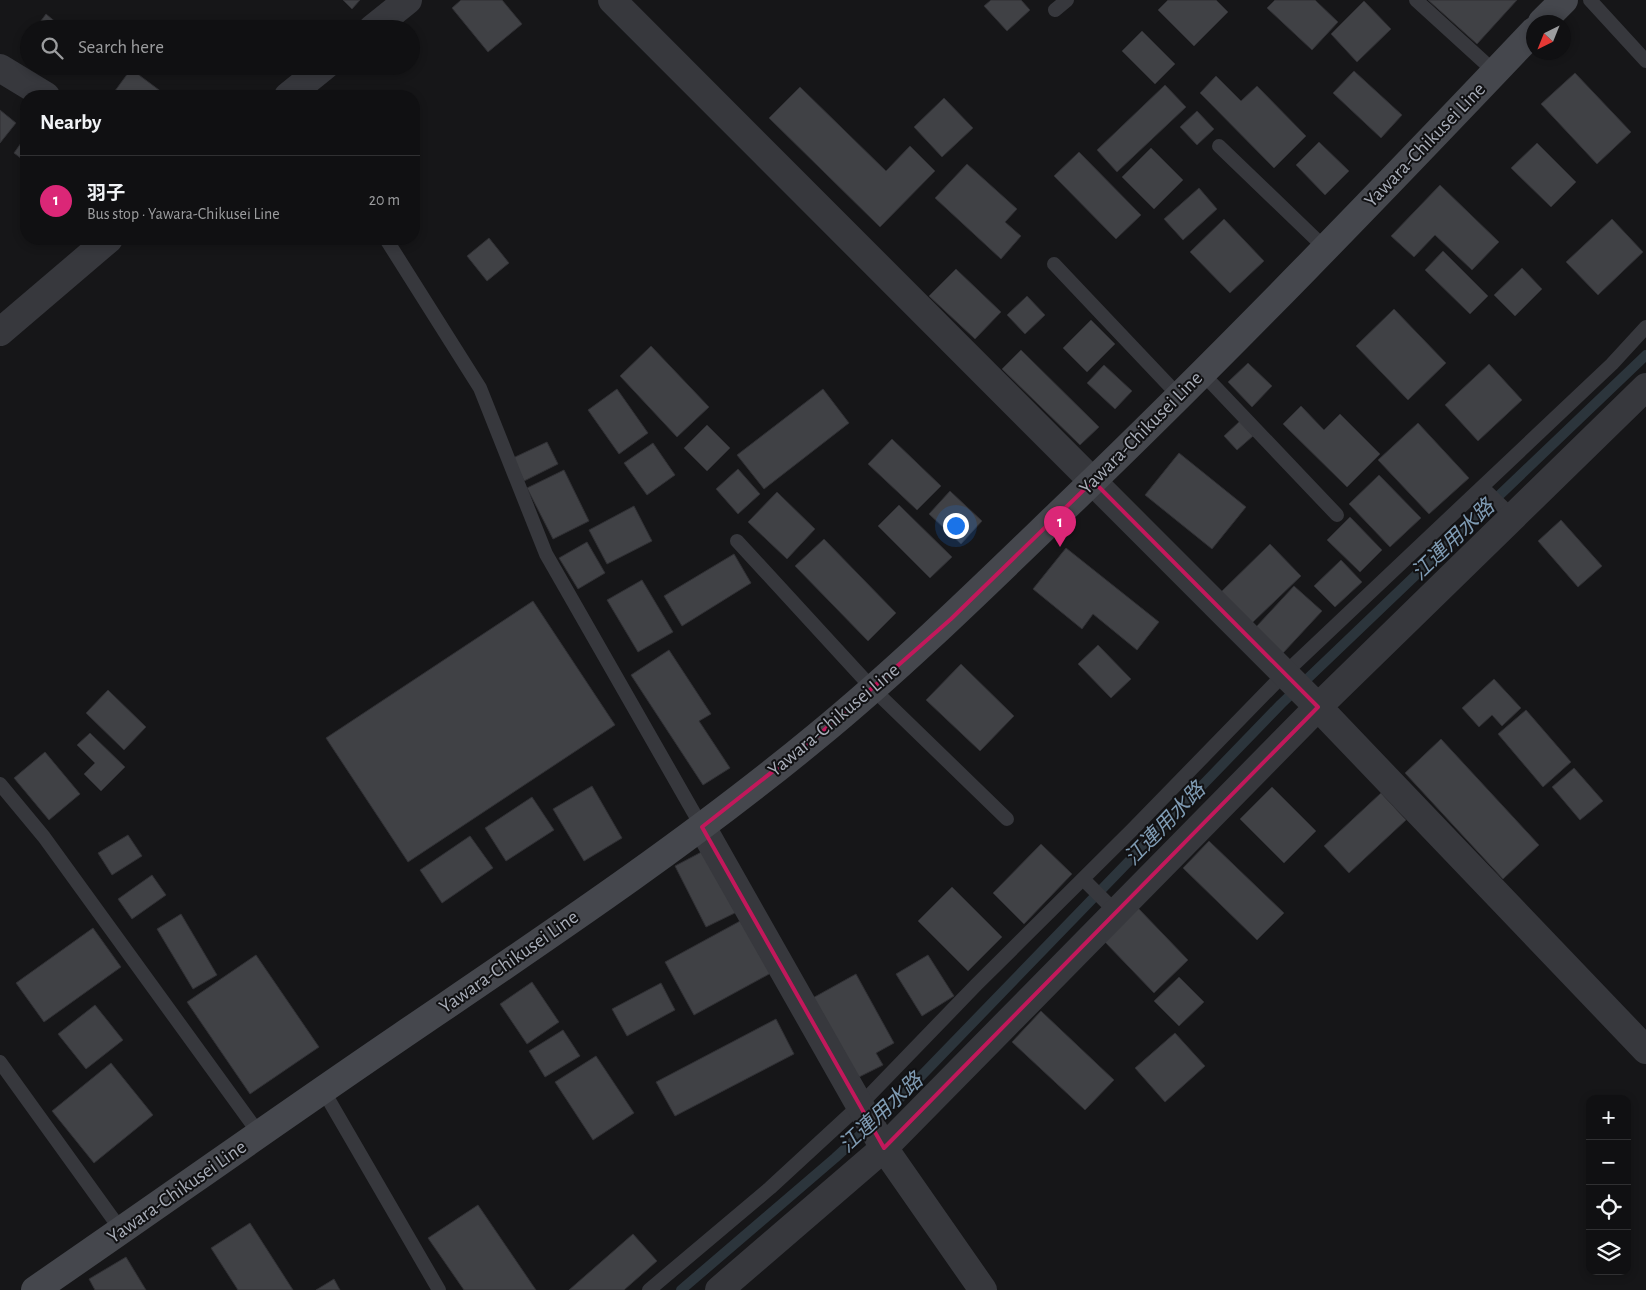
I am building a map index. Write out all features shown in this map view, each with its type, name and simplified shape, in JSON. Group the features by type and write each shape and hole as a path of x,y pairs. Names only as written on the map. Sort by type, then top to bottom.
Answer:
{"main road":[{"path":"1549,15 1564,0"},
{"name":"Yawara-Chikusei Line","path":"35,1290 522,954 702,827 814,739 951,619 1093,481 1325,248 1526,40"}],"street":[{"path":"383,20 408,0"},
{"path":"612,0 1318,707 1641,1039"},
{"path":"0,68 36,90"},
{"path":"299,90 315,75"},
{"path":"0,332 102,245"},
{"path":"719,1290 884,1148 1318,707 1646,387"},
{"path":"702,827 884,1148 983,1290"}],"lane":[{"path":"1055,10 1067,0"},
{"path":"1416,0 1494,72"},
{"path":"1590,0 1646,62"},
{"path":"1219,146 1325,248"},
{"path":"390,245 480,388 546,554 702,827"},
{"path":"1054,264 1179,396"},
{"path":"649,1290 770,1188 859,1106 1284,674 1612,364 1646,327"},
{"path":"1202,373 1337,515"},
{"path":"1482,487 1513,517"},
{"path":"737,541 873,689 1007,819"},
{"path":"0,784 44,837 260,1134"},
{"path":"1083,879 1116,912"},
{"path":"0,1062 121,1230"},
{"path":"323,1090 439,1290"}],"highlighted area":[{"path":"1093,481 1318,707 884,1148 702,827 814,739 951,619"}],"building":[{"path":"343,0 360,0 352,9"},
{"path":"461,0 502,0 522,24 488,52 452,8"},
{"path":"991,0 1021,0 1030,10 1007,31 984,6"},
{"path":"1168,0 1216,0 1228,12 1194,46 1158,10"},
{"path":"1275,0 1315,0 1338,22 1312,50 1267,8"},
{"path":"1428,0 1517,0 1477,44"},
{"path":"1364,1 1391,29 1357,62 1331,34"},
{"path":"46,14 53,20 42,20"},
{"path":"1142,31 1175,64 1155,84 1122,51"},
{"path":"1354,71 1402,115 1381,138 1333,93"},
{"path":"1575,73 1631,132 1597,164 1541,104"},
{"path":"127,75 139,75 159,90 116,90"},
{"path":"1216,76 1241,101 1257,86 1306,136 1274,168 1200,93"},
{"path":"1165,85 1186,107 1117,172 1097,150"},
{"path":"800,87 886,171 910,146 935,171 880,227 769,118"},
{"path":"944,98 973,128 942,157 914,127"},
{"path":"0,110 16,123 0,143"},
{"path":"1197,111 1214,129 1197,145 1180,127"},
{"path":"1319,142 1349,171 1325,195 1296,165"},
{"path":"1537,143 1576,182 1551,207 1511,168"},
{"path":"20,144 20,158 14,153"},
{"path":"1151,148 1183,180 1154,209 1122,177"},
{"path":"1079,152 1141,215 1116,239 1054,176"},
{"path":"967,164 1017,209 1005,222 1021,236 1001,259 935,198"},
{"path":"1440,185 1499,242 1472,270 1435,235 1414,257 1391,236"},
{"path":"1199,188 1217,209 1183,240 1164,219"},
{"path":"1224,219 1264,261 1230,293 1190,252"},
{"path":"1612,219 1643,252 1598,295 1566,262"},
{"path":"489,238 509,263 487,281 467,256"},
{"path":"1443,251 1488,296 1470,314 1425,270"},
{"path":"1522,268 1542,289 1515,316 1494,295"},
{"path":"956,269 1001,312 975,339 929,296"},
{"path":"1027,296 1045,315 1025,334 1007,315"},
{"path":"1394,309 1446,363 1408,400 1356,346"},
{"path":"1091,320 1115,344 1087,372 1063,348"},
{"path":"651,346 709,407 677,437 620,376"},
{"path":"1021,350 1099,427 1080,445 1002,369"},
{"path":"1248,363 1272,386 1252,407 1228,382"},
{"path":"1489,364 1522,400 1478,441 1445,405"},
{"path":"1104,365 1132,391 1115,409 1087,383"},
{"path":"617,389 648,433 619,454 588,410"},
{"path":"823,389 849,423 764,489 737,455"},
{"path":"1301,406 1324,430 1340,414 1380,454 1347,487 1283,424"},
{"path":"1240,421 1253,436 1237,450 1224,436"},
{"path":"1418,423 1469,478 1429,514 1378,460"},
{"path":"707,425 730,448 707,471 684,448"},
{"path":"892,439 941,486 917,510 868,464"},
{"path":"547,442 558,464 524,481 513,458"},
{"path":"653,443 675,475 647,495 624,463"},
{"path":"1179,453 1246,507 1212,549 1145,495"},
{"path":"738,469 760,494 738,514 716,489"},
{"path":"564,470 589,521 553,539 527,488"},
{"path":"1379,475 1421,518 1390,547 1349,504"},
{"path":"950,491 982,521 961,544 929,514"},
{"path":"777,492 815,529 787,559 748,522"},
{"path":"899,505 952,557 930,578 878,526"},
{"path":"634,506 652,541 607,564 589,530"},
{"path":"1350,517 1382,550 1360,572 1327,540"},
{"path":"1561,520 1602,566 1578,587 1538,541"},
{"path":"824,539 896,613 868,641 795,566"},
{"path":"587,542 605,573 578,589 559,558"},
{"path":"1270,544 1301,576 1252,623 1221,592"},
{"path":"1066,548 1159,622 1137,650 1093,614 1082,629 1033,589"},
{"path":"734,554 751,583 682,626 664,596"},
{"path":"1341,560 1362,582 1335,607 1314,586"},
{"path":"642,580 673,632 638,652 607,600"},
{"path":"1294,586 1322,611 1283,653 1256,627"},
{"path":"533,601 615,725 408,862 326,738"},
{"path":"1098,645 1131,679 1111,698 1078,664"},
{"path":"669,650 711,714 699,721 730,768 703,785 631,675"},
{"path":"961,664 1014,716 980,751 926,700"},
{"path":"1494,679 1521,708 1502,726 1492,715 1479,727 1462,708"},
{"path":"108,690 146,727 124,750 86,713"},
{"path":"1526,710 1571,762 1543,787 1498,734"},
{"path":"90,733 125,767 101,791 84,774 95,763 77,745"},
{"path":"1441,739 1539,845 1503,879 1405,773"},
{"path":"45,752 80,794 49,820 14,778"},
{"path":"1574,768 1603,801 1580,820 1552,787"},
{"path":"592,786 622,838 584,861 553,809"},
{"path":"1272,787 1316,831 1284,863 1240,819"},
{"path":"1381,793 1406,820 1349,873 1324,846"},
{"path":"532,797 554,830 506,861 485,828"},
{"path":"128,835 142,856 112,875 98,853"},
{"path":"470,836 493,868 442,903 420,870"},
{"path":"1209,841 1284,913 1257,940 1183,868"},
{"path":"1041,844 1072,874 1024,924 993,893"},
{"path":"711,847 743,909 706,927 675,866"},
{"path":"152,875 166,895 132,919 118,899"},
{"path":"952,887 1002,937 968,971 918,921"},
{"path":"1138,908 1188,960 1154,993 1104,941"},
{"path":"181,914 217,975 193,989 157,929"},
{"path":"742,920 771,973 694,1015 665,962"},
{"path":"93,928 121,967 44,1022 16,983"},
{"path":"256,955 319,1047 250,1094 187,1002"},
{"path":"928,955 954,996 922,1016 896,974"},
{"path":"856,974 894,1043 876,1053 883,1065 855,1079 811,999"},
{"path":"1179,977 1204,1002 1179,1026 1154,1001"},
{"path":"532,982 559,1022 527,1044 500,1004"},
{"path":"661,983 675,1010 627,1036 612,1009"},
{"path":"95,1005 123,1040 86,1069 58,1034"},
{"path":"1041,1011 1114,1080 1085,1110 1012,1042"},
{"path":"776,1019 794,1054 675,1116 656,1082"},
{"path":"563,1030 580,1056 545,1077 529,1051"},
{"path":"1175,1033 1205,1066 1165,1102 1135,1068"},
{"path":"596,1056 634,1113 593,1140 555,1082"},
{"path":"111,1063 153,1115 94,1163 52,1111"},
{"path":"478,1205 536,1290 464,1290 428,1238"},
{"path":"250,1223 293,1290 238,1290 211,1248"},
{"path":"633,1234 657,1261 624,1290 569,1290"},
{"path":"126,1257 146,1290 95,1290 89,1279"},
{"path":"334,1279 340,1290 316,1290"}],"waterway":[{"name":"江連用水路","path":"681,1290 835,1158 895,1103 1281,704 1646,355"}],"place":[{"name":"羽子","path":"1060,547"}]}
